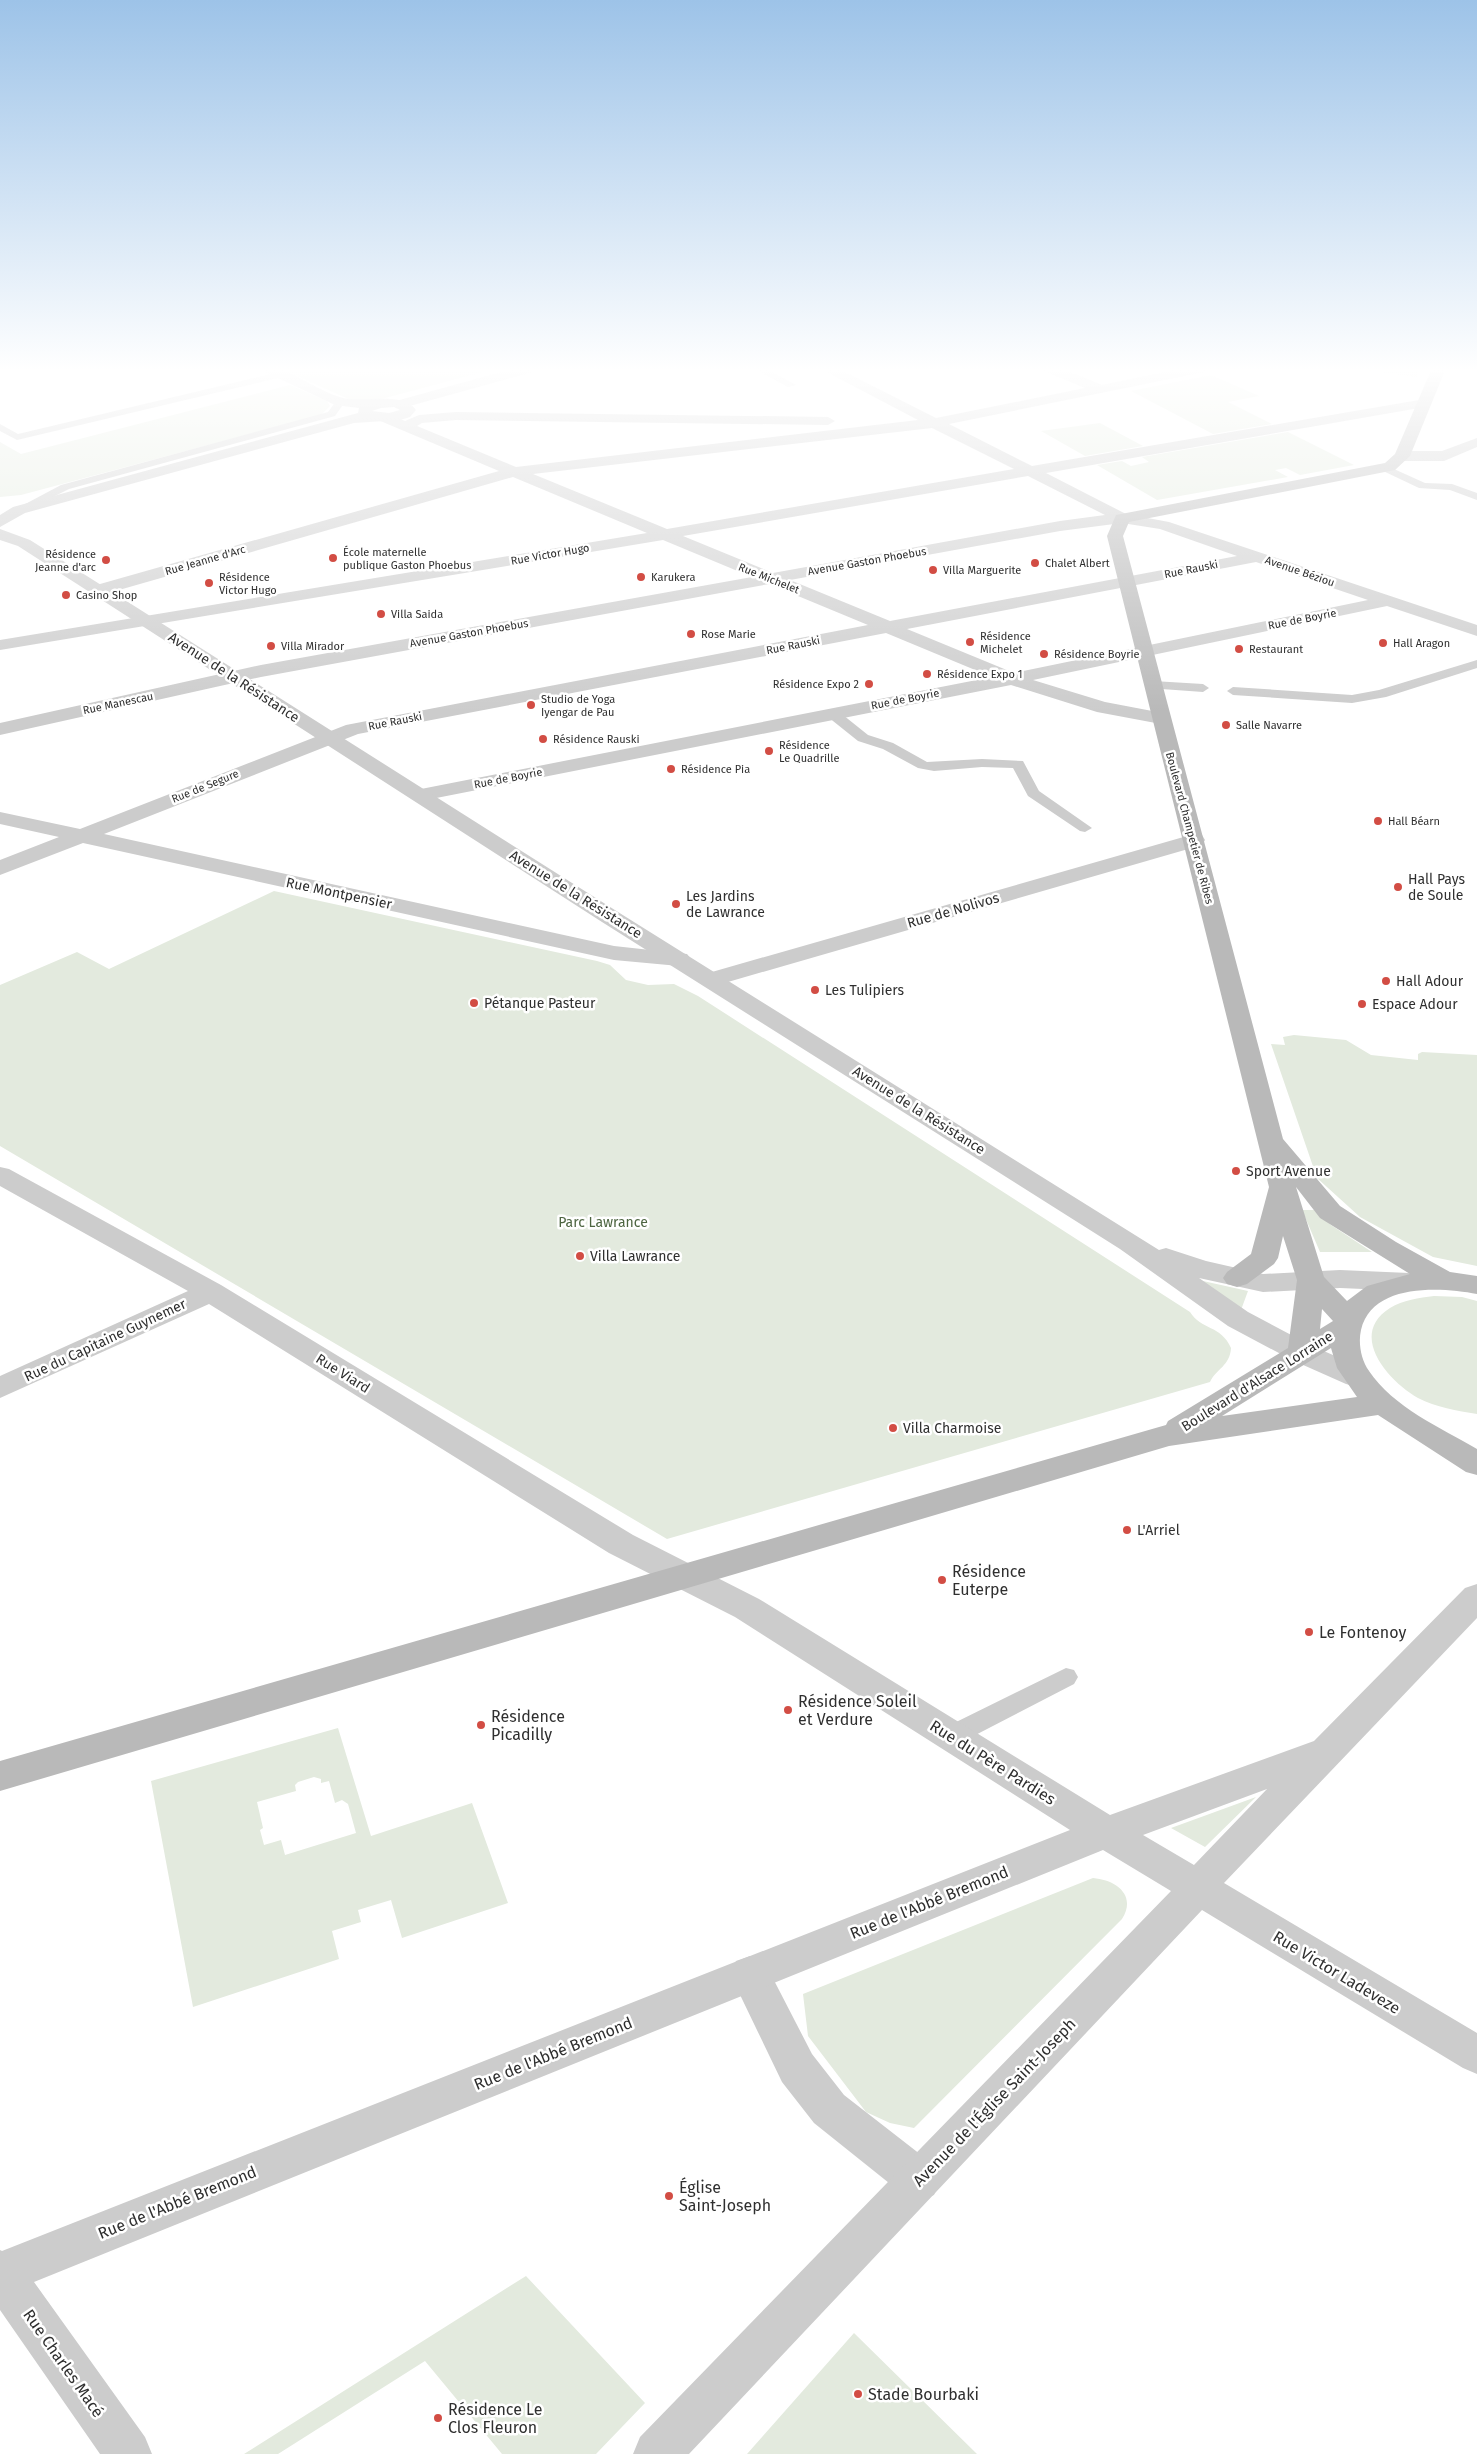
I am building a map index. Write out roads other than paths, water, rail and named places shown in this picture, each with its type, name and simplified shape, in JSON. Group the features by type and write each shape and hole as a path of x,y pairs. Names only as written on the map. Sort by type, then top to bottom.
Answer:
{"main road":[{"name":"Avenue Gaston Phoebus","path":"1122,518 1309,483"},
{"name":"Boulevard Champetier de Ribes","path":"1122,518 1115,536 1282,1186 1311,1280 1347,1323"},
{"name":"Boulevard Champetier de Ribes","path":"1271,1139 1330,1212 1386,1248 1443,1280"},
{"path":"1237,1278 1264,1258 1282,1186"},
{"path":"1302,1353 1311,1280"},
{"path":"1443,1280 1477,1285"},
{"name":"Boulevard d'Alsace Lorraine","path":"1169,1435 1347,1323 1362,1302 1383,1290 1409,1282 1443,1280"},
{"path":"1347,1323 1345,1351 1357,1378 1394,1411 1477,1464"},
{"path":"0,1776 685,1574 1169,1435 1394,1411 1442,1433 1477,1440"}],"street":[{"path":"12,505 77,494 113,483"},
{"name":"Rue Jeanne d'Arc","path":"99,590 475,483"},
{"name":"Rue Michelet","path":"537,483 1010,678 1127,713 1162,718"},
{"name":"Rue Victor Hugo","path":"0,645 148,622 967,483"},
{"path":"1049,483 1122,518"},
{"path":"0,522 12,505 46,496 77,494"},
{"name":"Avenue Béziou","path":"1122,518 1163,524 1477,631"},
{"name":"Avenue Gaston Phoebus","path":"235,677 1060,526 1122,518"},
{"name":"Avenue de la Résistance","path":"0,522 17,533 24,543"},
{"name":"Avenue de la Résistance","path":"0,534 24,543 99,590 1130,1243 1238,1319 1302,1353 1357,1378"},
{"name":"Rue Rauski","path":"329,737 353,729 1258,556"},
{"name":"Rue de Boyrie","path":"421,795 1388,601"},
{"name":"Rue Manescau","path":"0,729 235,677"},
{"name":"Rue de Segure","path":"0,868 329,737"},
{"name":"Rue Montpensier","path":"0,818 614,953 679,959"},
{"name":"Rue de Nolivos","path":"712,979 1194,840"},
{"name":"Rue Viard","path":"0,1175 211,1292 621,1544 685,1574"},
{"name":"Avenue de la Résistance","path":"1130,1243 1200,1269 1263,1283 1340,1279 1409,1282"},
{"name":"Rue du Capitaine Guynemer","path":"0,1388 211,1292"},
{"name":"Rue du Père Pardies","path":"685,1574 747,1608 1198,1889"},
{"name":"Avenue de l'Église Saint-Joseph","path":"657,2454 1198,1889 1218,1863 1477,1597"},
{"name":"Avenue de l'Église Saint-Joseph","path":"1107,1832 1330,1750"},
{"name":"Rue de l'Abbé Bremond","path":"0,2273 1107,1832"},
{"name":"Rue Victor Ladeveze","path":"1198,1889 1477,2055"},
{"path":"750,1974 797,2068 829,2109 919,2180"},
{"name":"Rue Charles Macé","path":"0,2273 128,2454"}],"lane":[{"path":"46,496 65,487 82,483"},
{"path":"1416,483 1423,486 1452,488 1477,496"},
{"path":"1233,691 1352,699 1381,694 1477,664"},
{"path":"1153,684 1203,688"},
{"path":"832,714 863,738 888,746 923,765 940,767 982,763 1018,764 1033,793 1085,828"},
{"path":"951,1736 1066,1677"}],"place":[{"name":"École maternelle publique Gaston Phoebus","path":"333,558"},
{"name":"Résidence Jeanne d'arc","path":"106,560"},
{"name":"Chalet Albert","path":"1035,563"},
{"name":"Villa Marguerite","path":"933,570"},
{"name":"Karukera","path":"641,577"},
{"name":"Résidence Victor Hugo","path":"209,583"},
{"name":"Casino Shop","path":"66,595"},
{"name":"Villa Saida","path":"381,614"},
{"name":"Rose Marie","path":"691,634"},
{"name":"Résidence Michelet","path":"970,642"},
{"name":"Hall Aragon","path":"1383,643"},
{"name":"Villa Mirador","path":"271,646"},
{"name":"Restaurant","path":"1239,649"},
{"name":"Résidence Boyrie","path":"1044,654"},
{"name":"Résidence Expo 1","path":"927,674"},
{"name":"Résidence Expo 2","path":"869,684"},
{"name":"Studio de Yoga Iyengar de Pau","path":"531,705"},
{"name":"Salle Navarre","path":"1226,725"},
{"name":"Résidence Rauski","path":"543,739"},
{"name":"Résidence Le Quadrille","path":"769,751"},
{"name":"Résidence Pia","path":"671,769"},
{"name":"Hall Béarn","path":"1378,821"},
{"name":"Hall Pays de Soule","path":"1398,887"},
{"name":"Les Jardins de Lawrance","path":"676,904"},
{"name":"Hall Adour","path":"1386,981"},
{"name":"Les Tulipiers","path":"815,990"},
{"name":"Pétanque Pasteur","path":"474,1003"},
{"name":"Espace Adour","path":"1362,1004"},
{"name":"Sport Avenue","path":"1236,1171"},
{"name":"Villa Lawrance","path":"580,1256"},
{"name":"Villa Charmoise","path":"893,1428"},
{"name":"L'Arriel","path":"1127,1530"},
{"name":"Résidence Euterpe","path":"942,1580"},
{"name":"Le Fontenoy","path":"1309,1632"},
{"name":"Résidence Soleil et Verdure","path":"788,1710"},
{"name":"Résidence Picadilly","path":"481,1725"},
{"name":"Église Saint-Joseph","path":"669,2196"},
{"name":"Stade Bourbaki","path":"858,2394"},
{"name":"Résidence Le Clos Fleuron","path":"438,2418"}],"park label":[{"name":"Parc Lawrance","path":"603,1222"}]}
